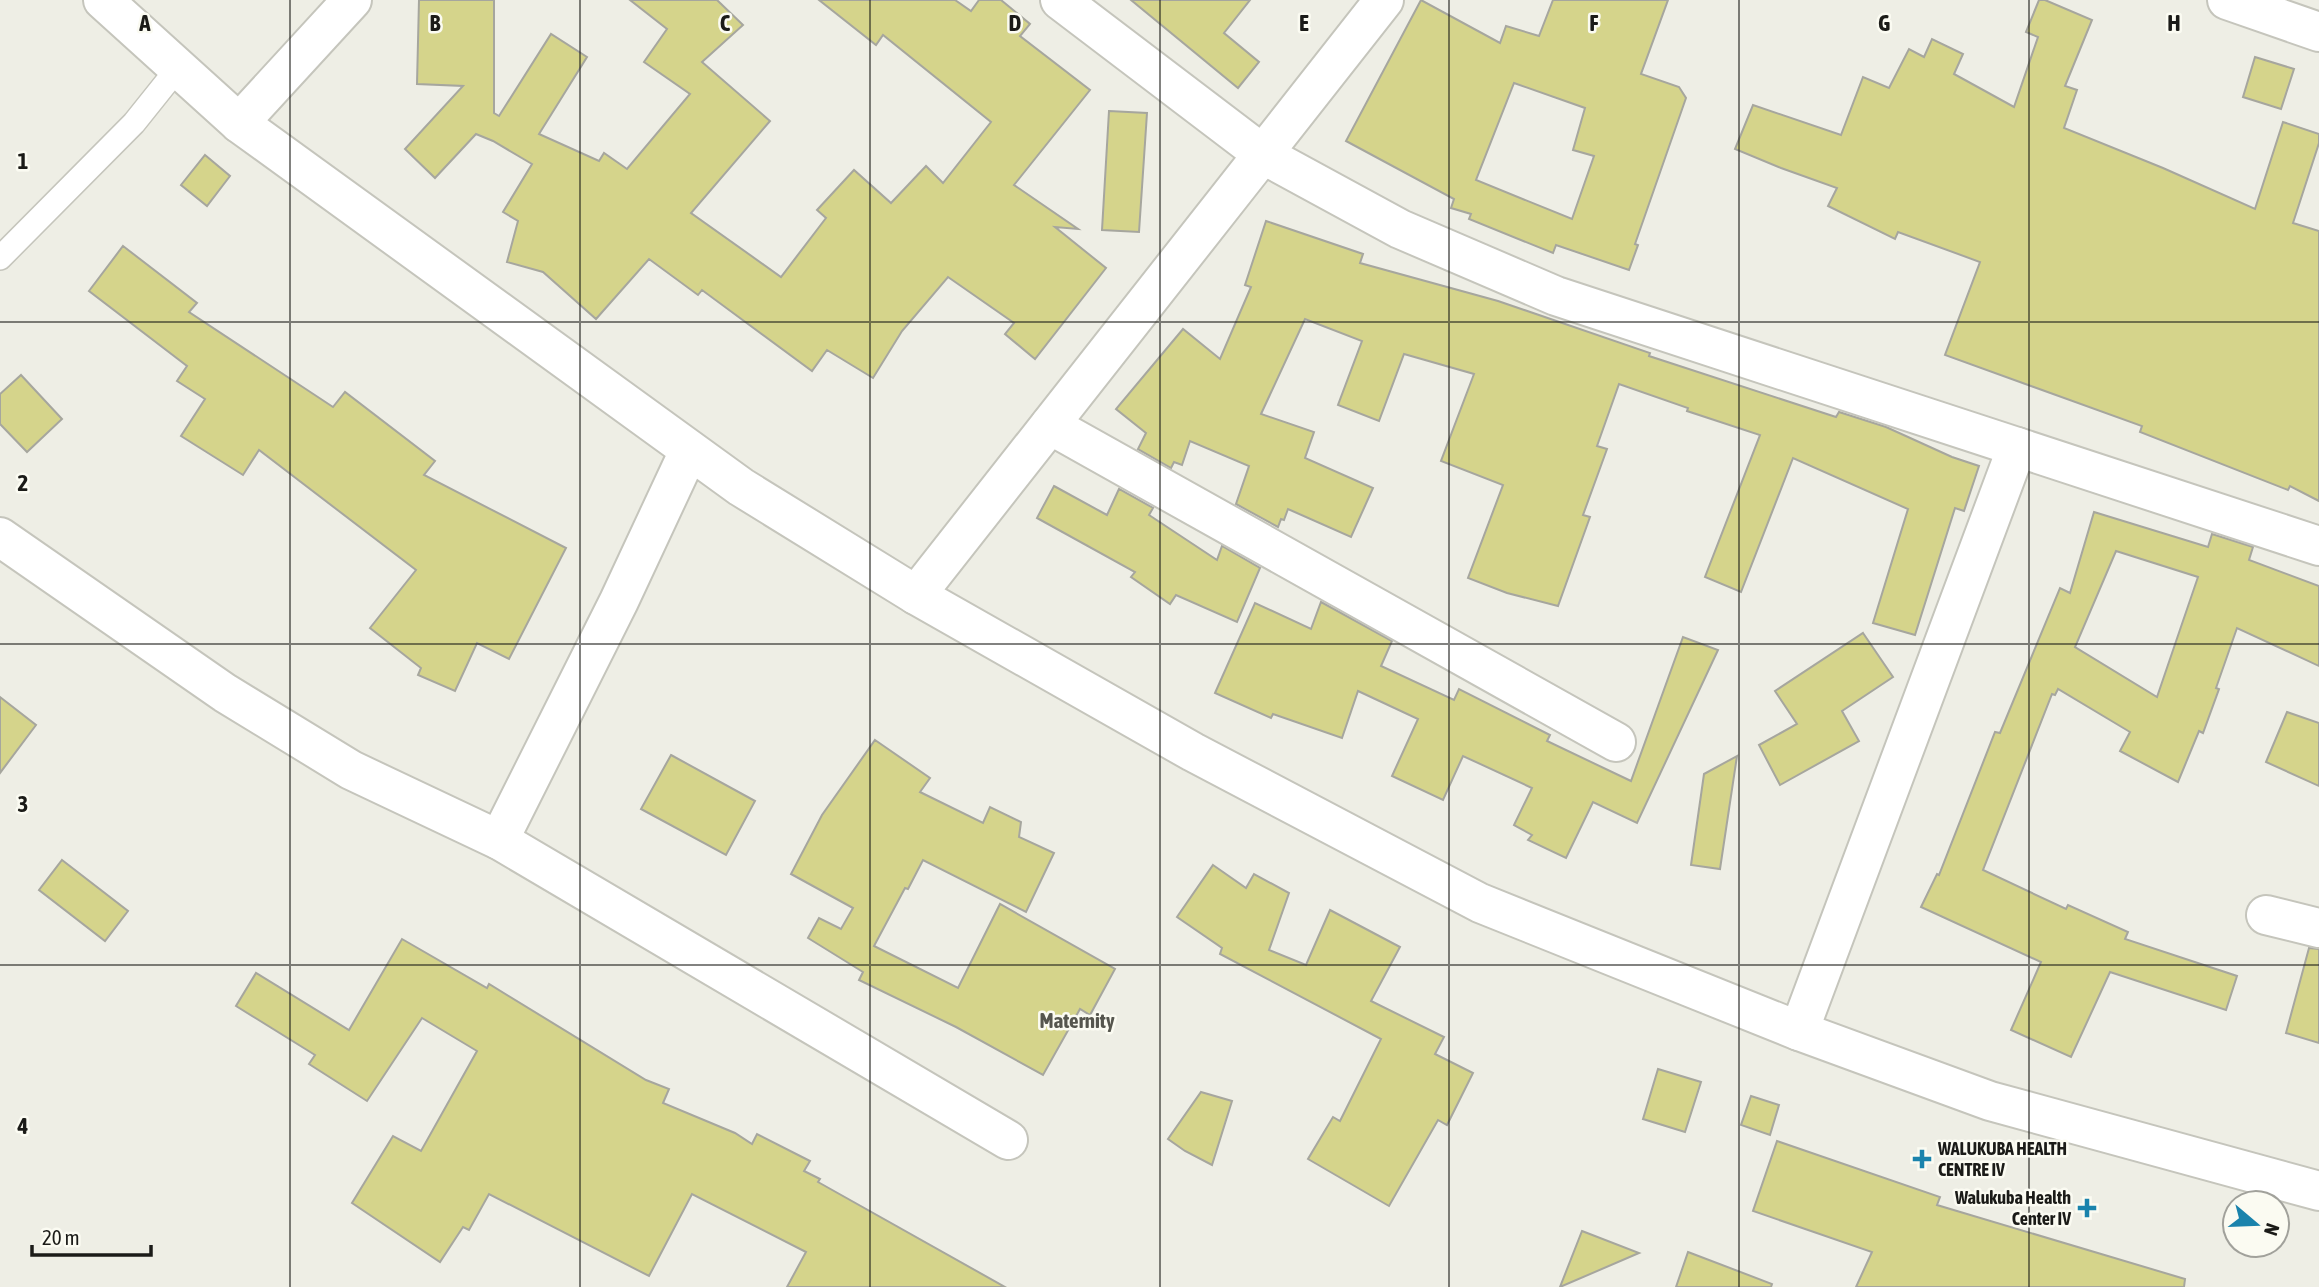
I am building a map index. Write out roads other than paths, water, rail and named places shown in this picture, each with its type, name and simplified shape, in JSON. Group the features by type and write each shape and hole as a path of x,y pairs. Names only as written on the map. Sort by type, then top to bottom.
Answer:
{"street":[{"path":"103,0 239,123 741,487 916,595 1193,752 1480,903 1799,1031 1990,1101 2319,1191"},
{"path":"239,123 352,0"},
{"path":"1060,0 1264,155 1400,229 1556,296 2319,546"},
{"path":"916,595 1384,0"},
{"path":"2227,0 2319,32"},
{"path":"1050,425 1616,741"},
{"path":"1799,1031 2017,447"},
{"path":"499,840 619,601 690,451"},
{"path":"0,537 225,694 351,769 499,840 1008,1140"},
{"path":"2266,915 2319,928"}],"lane":[{"path":"0,258 134,123 178,68"}],"place":[{"name":"WALUKUBA HEALTH CENTRE IV","path":"1922,1159"},
{"name":"Walukuba Health Center IV","path":"2087,1208"}],"district":[{"name":"Maternity","path":"1077,1021"}]}
